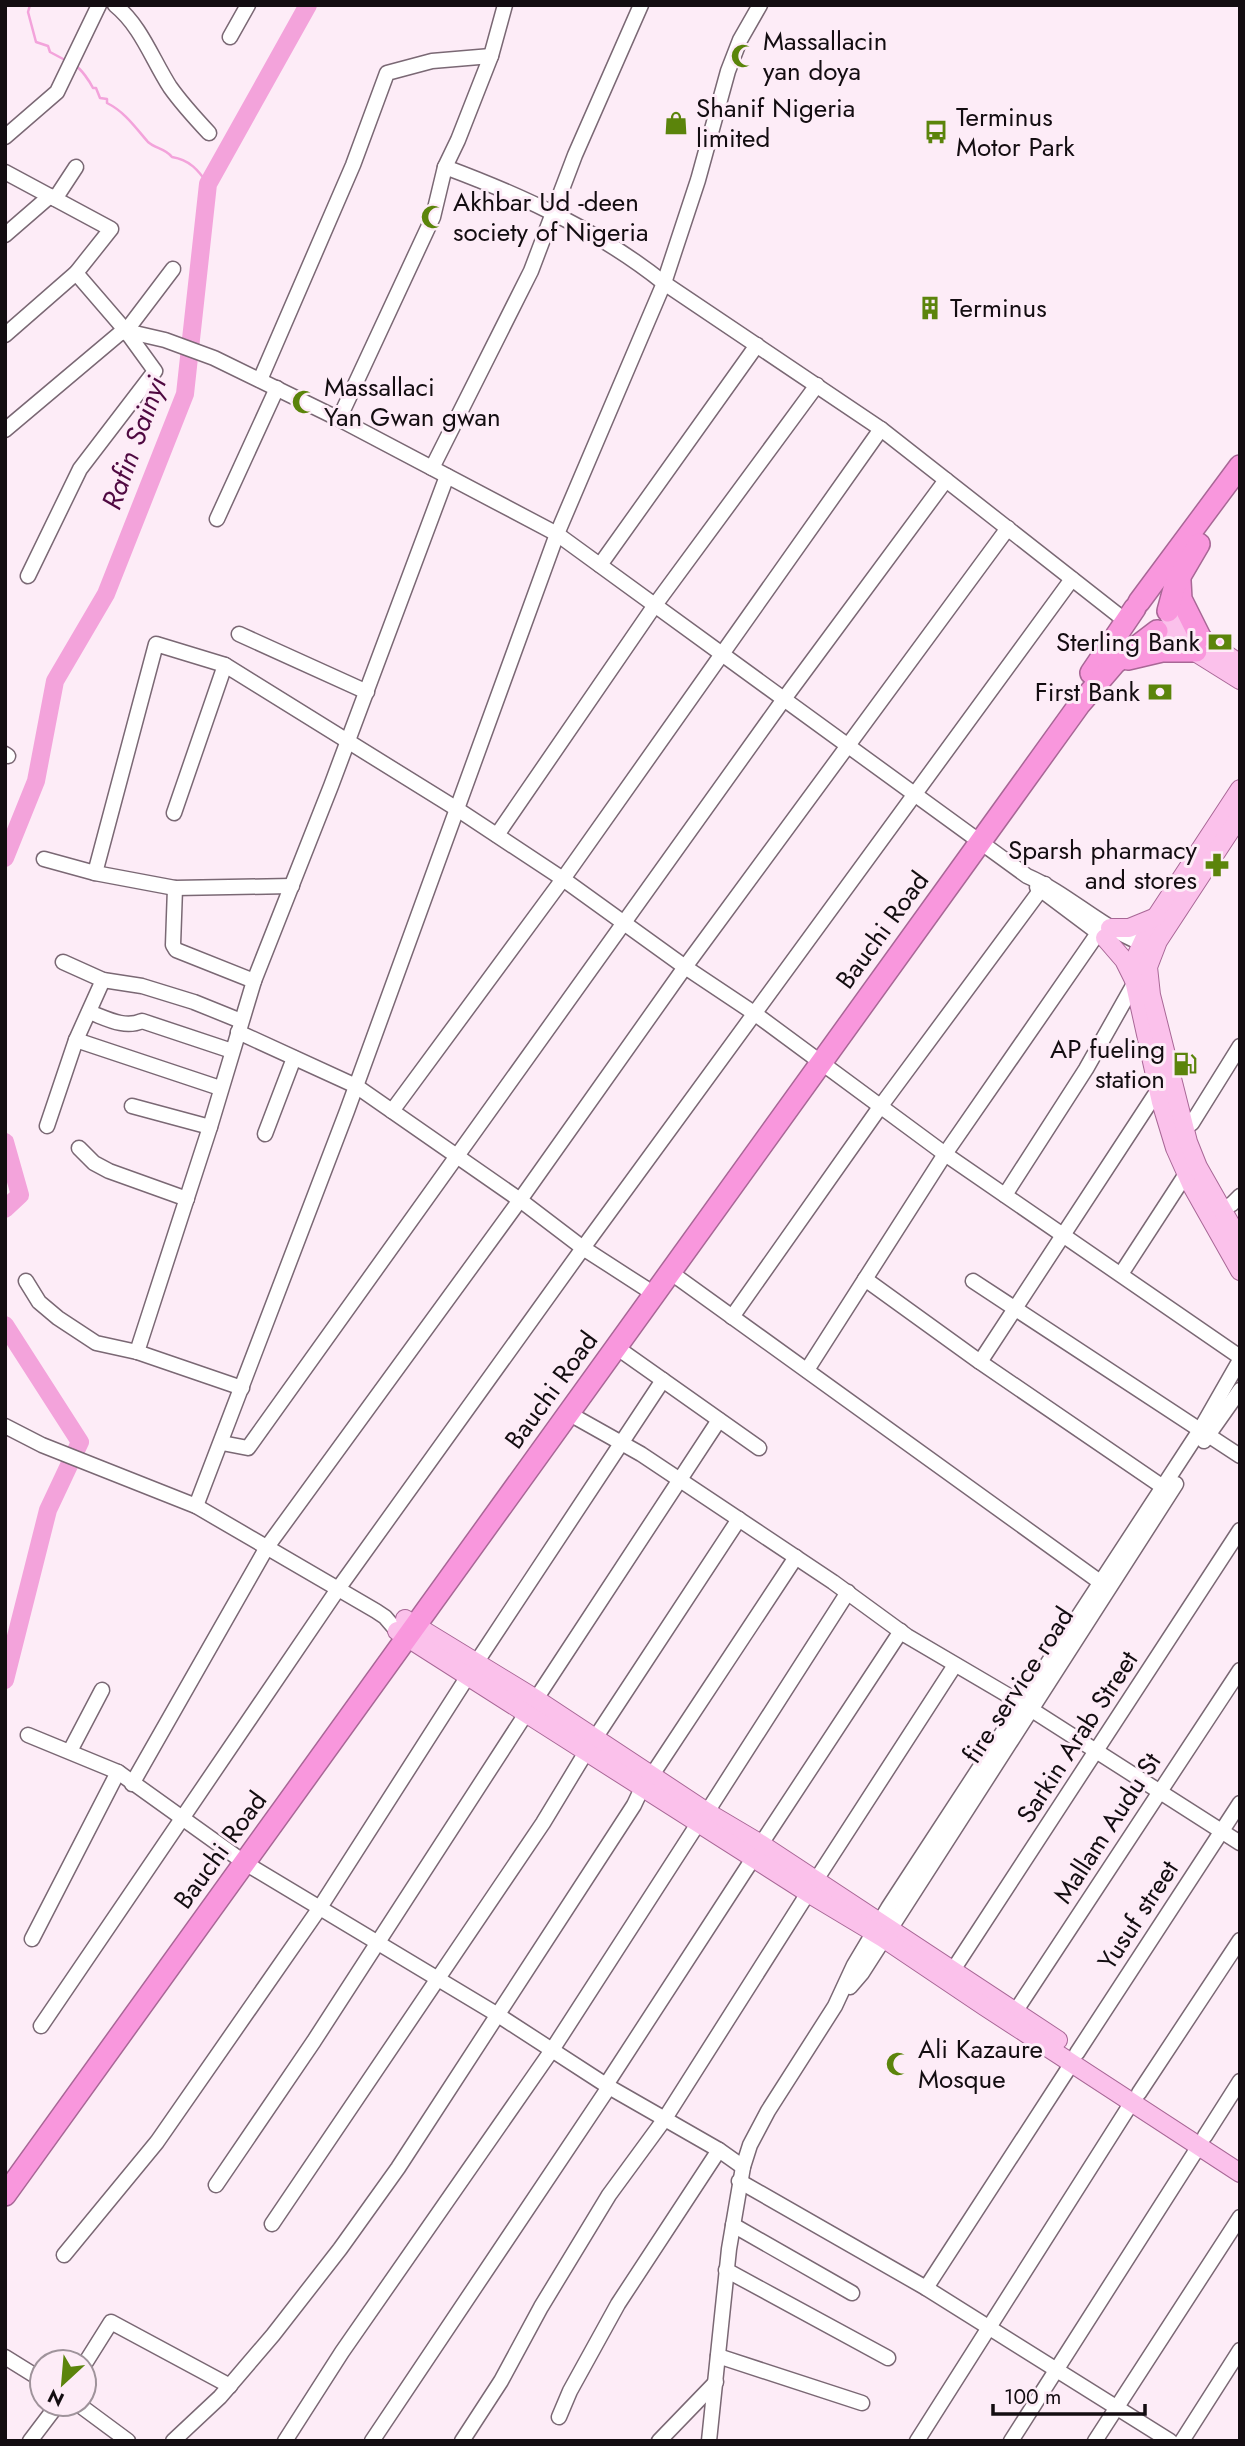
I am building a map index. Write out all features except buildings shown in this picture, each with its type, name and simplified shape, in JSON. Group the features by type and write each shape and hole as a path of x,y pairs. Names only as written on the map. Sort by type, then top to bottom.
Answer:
{"highway":[{"name":"Bauchi Road","path":"977,839 1134,611 1240,466"},
{"path":"1163,622 1162,601 1153,597 1147,598 1134,611 1138,625 1148,632 1163,622 1180,574 1240,486"},
{"path":"1115,663 1148,653 1198,644 1181,599 1180,574"},
{"name":"Bauchi Road","path":"5,2195 402,1626 645,1288 1085,696 1115,663 1163,622"},
{"name":"Bauchi Road","path":"402,1626 568,1413 817,1060"},
{"name":"Bauchi Road","path":"5,2176 241,1860"}],"main road":[{"path":"1163,622 1198,644 1240,664"},
{"path":"1198,644 1240,680"},
{"path":"1240,789 1156,917 1142,966 1158,1090 1177,1133 1198,1167 1240,1271"},
{"path":"1240,816 1142,966 1186,1174 1240,1241"},
{"path":"1142,966 1124,960 1104,933 1129,928 1156,917"},
{"path":"402,1626 882,1930 1202,2141 1240,2173"},
{"path":"882,1930 953,1970 1015,2012 1075,2058"},
{"path":"1202,2141 1240,2159"}],"street":[{"path":"5,137 57,92 99,5"},
{"path":"115,5 127,15 186,109 209,133"},
{"path":"230,37 248,5"},
{"path":"339,419 433,217 445,167 491,56 505,5"},
{"path":"432,468 531,271 601,93 641,5"},
{"path":"196,1506 356,1086 557,534 664,282 698,180 728,71 740,40 760,5"},
{"path":"260,380 353,165 387,73 432,61 491,56"},
{"path":"5,235 53,198 76,167"},
{"path":"445,167 504,189 634,258 664,282 881,429 1072,579 1134,611"},
{"path":"5,172 111,229 76,273 5,335"},
{"path":"5,430 94,353 126,331 173,269"},
{"path":"29,576 80,469 155,372 126,331 76,273"},
{"path":"126,331 165,340 214,358 339,419 557,534 977,839 1104,933 1142,966 1086,1069 1005,1195"},
{"path":"600,565 757,345"},
{"path":"497,835 655,605 817,386"},
{"path":"217,519 277,388"},
{"path":"392,1111 563,879 881,429"},
{"path":"137,1352 254,981 349,740 447,477"},
{"path":"222,1443 248,1448 783,699 946,480"},
{"path":"132,1784 267,1546 520,1200 685,967 1007,528"},
{"path":"41,2026 338,1589 583,1248 1072,579"},
{"path":"239,634 367,692"},
{"path":"95,873 156,644 225,665 349,740 563,879 754,1013 946,1154 1240,1358 1204,1433 1163,1487 1100,1582 1027,1706"},
{"path":"174,813 225,665"},
{"path":"44,859 95,873 175,888 292,886"},
{"path":"175,888 173,945 176,950 254,981"},
{"path":"732,1317 880,1107 1043,888"},
{"path":"807,1370 946,1154 1104,933"},
{"path":"63,962 103,980 142,986 194,1002 294,1058 356,1086 520,1200 583,1248 645,1288"},
{"path":"47,1126 76,1040 103,980"},
{"path":"89,1012 123,1024 142,1021 232,1051"},
{"path":"76,1040 220,1088"},
{"path":"1177,1133 1192,1123 1240,1046"},
{"path":"265,1134 294,1058"},
{"path":"980,1362 1158,1090"},
{"path":"132,1106 210,1127"},
{"path":"79,1148 94,1163 108,1171 187,1199"},
{"path":"1121,1274 1186,1174"},
{"path":"1216,1213 1240,1196"},
{"path":"670,1272 1100,1582"},
{"path":"865,1279 980,1362 1163,1487"},
{"path":"26,1281 39,1302 79,1334 96,1343 137,1352 242,1388"},
{"path":"973,1281 1240,1456"},
{"path":"616,1347 759,1448"},
{"path":"64,2255 157,2142 319,1909 472,1669 663,1380"},
{"name":"fire service road","path":"709,2441 726,2270 741,2174 750,2145 768,2111 835,2006 862,1973 882,1930 1204,1433 1240,1390"},
{"path":"568,1413 681,1479 901,1631 1027,1706 1240,1843"},
{"path":"216,2185 314,2041 719,1420"},
{"path":"5,1426 42,1446 196,1506 402,1626"},
{"path":"272,2224 543,1823 590,1745 739,1519"},
{"name":"Sarkin Arab Street","path":"953,1970 1240,1530"},
{"path":"173,2441 230,2386 273,2335 340,2249 398,2168 647,1781 796,1557"},
{"path":"285,2441 342,2352 552,2050 848,1592"},
{"path":"372,2441 607,2086 901,1631"},
{"path":"463,2441 609,2195 664,2120 955,1665"},
{"name":"Mallam Audu St","path":"1015,2012 1240,1671"},
{"path":"70,1751 102,1690"},
{"path":"28,1735 118,1773 241,1860 498,2015 607,2086 719,2150 741,2174 1170,2441"},
{"path":"32,1939 118,1773"},
{"name":"Yusuf street","path":"926,2288 1240,1803"},
{"path":"917,2441 1240,1940"},
{"path":"1011,2441 1240,2081"},
{"path":"559,2417 570,2391 618,2304 719,2150"},
{"path":"1096,2441 1240,2217"},
{"path":"733,2225 852,2293"},
{"path":"726,2270 888,2358"},
{"path":"95,2348 111,2322 230,2386"},
{"path":"1182,2441 1240,2350"},
{"path":"718,2356 862,2403"},
{"path":"5,2357 28,2371"},
{"path":"659,2441 716,2382"},
{"path":"30,2441 47,2418"},
{"path":"97,2418 128,2441"}],"waterway":[{"path":"30,5 28,12 36,42 48,46 50,52 65,60"},
{"name":"Rafin Sainyi","path":"5,858 36,781 55,681 106,594 185,394 208,184 308,5"},
{"path":"74,65 93,88 96,88 100,98 107,99 107,103 124,115 148,142 172,157 189,163 208,184"},
{"name":"Rafin Sainyi","path":"5,1142 20,1195 5,1209"},
{"name":"Rafin Sainyi","path":"5,1325 80,1442 48,1510 5,1680"}],"place":[{"name":"Massallacin yan doya","path":"743,56"},
{"name":"Shanif Nigeria limited","path":"676,123"},
{"name":"Terminus Motor Park","path":"936,132"},
{"name":"Akhbar Ud -deen society of Nigeria","path":"433,217"},
{"name":"Terminus","path":"930,308"},
{"name":"Massallaci Yan Gwan gwan","path":"304,402"},
{"name":"Sterling Bank","path":"1220,642"},
{"name":"First Bank","path":"1160,692"},
{"name":"Sparsh pharmacy and stores","path":"1217,865"},
{"name":"AP fueling station","path":"1185,1064"},
{"name":"Ali Kazaure Mosque","path":"898,2064"}]}
